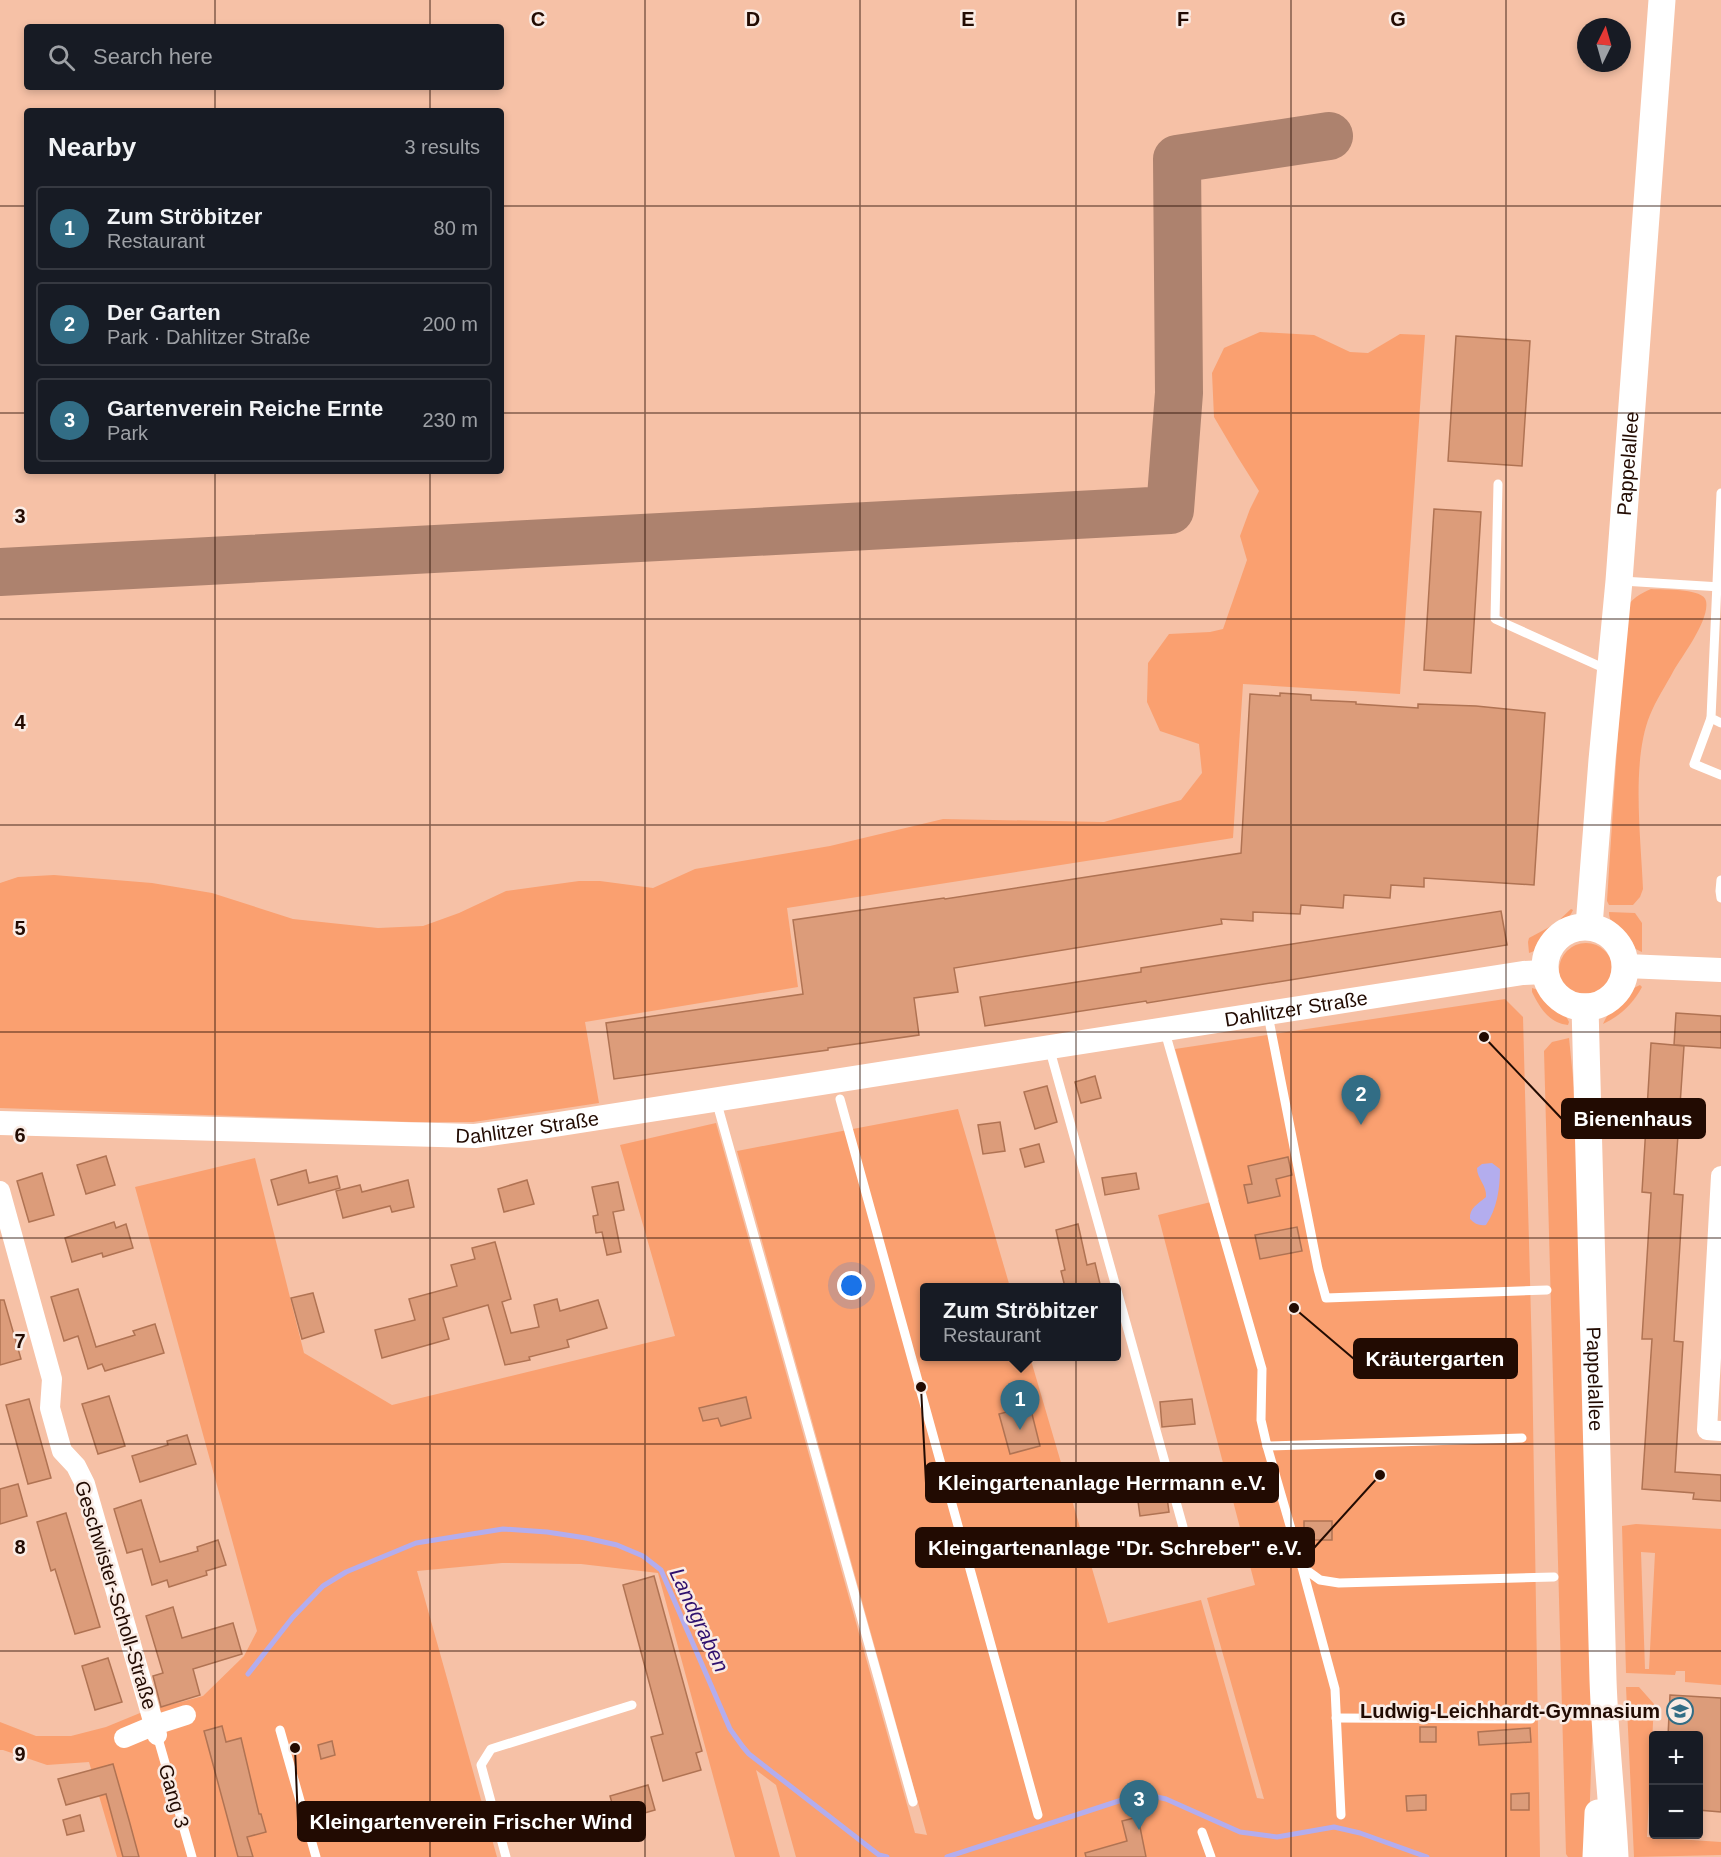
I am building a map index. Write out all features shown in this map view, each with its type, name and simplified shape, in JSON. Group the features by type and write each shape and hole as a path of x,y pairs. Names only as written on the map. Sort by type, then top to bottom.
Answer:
{"main road":[{"name":"Pappelallee","path":"1589,927 1619,581 1662,0"},
{"path":"1589,927 1605,931 1616,941 1623,953 1626,966 1623,981 1608,1001 1597,1006 1585,1007 1568,1003 1556,994 1545,972 1545,959 1550,947 1558,937 1568,930 1589,927"},
{"name":"Pappelallee","path":"1585,1007 1606,1749 1611,1785 1615,1857"},
{"name":"Pappelallee","path":"1596,1857 1600,1787 1606,1749"}],"street":[{"path":"1626,966 1721,970"},
{"name":"Dahlitzer Straße","path":"0,1123 475,1136 1523,973 1545,972"},
{"path":"1721,1176 1707,1430 1721,1431"},
{"name":"Geschwister-Scholl-Straße","path":"0,1191 52,1379 50,1408 62,1451 76,1466 85,1484 156,1730"},
{"path":"124,1738 156,1730 186,1715"}],"lane":[{"path":"1498,484 1495,619 1610,671"},
{"path":"1721,493 1711,718 1694,764 1721,776"},
{"path":"1619,581 1718,587"},
{"path":"1711,718 1721,723"},
{"path":"1721,880 1719,891 1721,898"},
{"path":"1267,1013 1316,1259 1326,1298 1547,1290"},
{"path":"1164,1029 1262,1369 1261,1420 1335,1689 1341,1815"},
{"path":"1049,1047 1115,1283"},
{"path":"840,1099 1038,1815"},
{"path":"716,1100 913,1802"},
{"path":"1121,1305 1183,1527"},
{"path":"1267,1446 1521,1438"},
{"path":"1302,1568 1320,1580 1339,1583 1554,1577"},
{"path":"506,1857 480,1765 491,1749 632,1705"},
{"path":"1336,1718 1532,1719"},
{"name":"Gang 3","path":"156,1730 192,1857"},
{"path":"280,1730 316,1857"},
{"path":"1202,1832 1211,1857"}],"shaded area":[{"path":"1260,332 1314,335 1350,352 1368,353 1400,334 1425,335 1400,694 1243,684 1233,838 787,908 798,987 585,1022 599,1103 473,1122 412,1122 0,1108 0,883 18,877 54,875 152,883 212,893 293,919 378,928 423,926 459,913 506,891 579,881 600,881 653,888 695,869 830,846 943,819 1104,822 1181,800 1202,773 1199,744 1160,731 1147,702 1148,663 1169,634 1223,629 1247,560 1240,536 1259,491 1214,417 1212,373 1224,348"},
{"path":"1651,589 1682,590 1698,594 1704,597 1706,609 1695,637 1655,704 1644,734 1639,777 1643,889 1633,905 1609,905 1607,901 1626,610 1633,599"},
{"path":"1571,909 1573,910 1570,916 1554,936 1542,947 1529,953 1529,938 1555,924"},
{"path":"1609,912 1635,913 1642,923 1642,952 1615,930"},
{"path":"1586,943 1605,951 1613,970 1605,989 1586,997 1567,989 1559,970 1567,951"},
{"path":"1640,985 1642,987 1630,1004 1603,1024 1618,1001"},
{"path":"1532,988 1544,993 1559,1006 1569,1022 1568,1025 1555,1021 1546,1014 1535,998"},
{"path":"1505,999 1523,1017 1532,1355 1540,1857 796,1857 776,1785 756,1770 780,1857 735,1857 658,1573 581,1564 502,1563 417,1571 497,1857 117,1857 89,1762 47,1765 0,1750 0,1722 36,1736 71,1736 106,1727 140,1713 203,1696 244,1656 257,1631 135,1187 255,1158 304,1353 392,1405 675,1336 620,1145 716,1123 915,1833 927,1835 737,1151 958,1109 1009,1283 920,1283 920,1361 1031,1361 1108,1623 1201,1600 1257,1798 1264,1799 1207,1598 1255,1585 1158,1215 1219,1200 1175,1049"},
{"path":"1569,1038 1580,1147 1594,1683 1588,1857 1568,1857 1566,1854 1544,1051 1552,1042"},
{"path":"1492,1163 1500,1169 1497,1198 1486,1225 1479,1225 1470,1219 1473,1209 1486,1197 1477,1168 1482,1164"},
{"path":"1636,1524 1721,1529 1721,1685 1685,1682 1685,1671 1676,1671 1675,1675 1626,1673 1622,1526","holes":["1641,1552 1655,1553 1649,1669 1645,1669"]},
{"path":"1626,1687 1639,1687 1654,1704 1653,1731 1649,1731 1647,1837 1649,1839 1721,1842 1721,1855 1634,1857"}],"building":[{"path":"1456,336 1530,341 1522,466 1448,461"},
{"path":"1434,509 1481,512 1471,673 1424,670"},
{"path":"1280,693 1311,695 1311,700 1356,702 1356,704 1418,708 1418,704 1476,706 1545,713 1534,885 1424,878 1424,887 1391,885 1390,898 1344,895 1343,908 1301,905 1300,914 1253,912 1253,921 1221,919 1222,924 954,968 958,992 914,998 919,1035 828,1048 828,1050 614,1079 606,1023 803,994 793,920 1241,853 1250,694 1280,696"},
{"path":"1501,911 1507,945 1147,1003 1146,1001 985,1026 980,997 1141,972 1141,968"},
{"path":"1676,1013 1721,1016 1721,1048 1674,1045"},
{"path":"1651,1043 1684,1046 1674,1194 1683,1195 1674,1341 1683,1342 1675,1472 1721,1475 1721,1501 1693,1499 1694,1493 1642,1489 1652,1339 1642,1339 1651,1193 1642,1192"},
{"path":"1095,1076 1101,1098 1081,1103 1075,1082"},
{"path":"1047,1086 1057,1122 1035,1129 1024,1092"},
{"path":"1000,1122 1005,1151 983,1154 978,1125"},
{"path":"1039,1144 1044,1162 1025,1167 1020,1149"},
{"path":"106,1156 115,1185 86,1194 77,1165"},
{"path":"1288,1157 1292,1175 1276,1179 1280,1196 1248,1203 1244,1185 1252,1184 1248,1166"},
{"path":"306,1170 309,1183 337,1176 340,1188 278,1205 271,1180"},
{"path":"42,1173 54,1215 29,1222 17,1181"},
{"path":"1136,1173 1139,1189 1105,1195 1102,1178"},
{"path":"408,1180 414,1207 392,1212 390,1206 343,1218 336,1191 360,1185 362,1192"},
{"path":"527,1180 534,1204 504,1212 498,1189"},
{"path":"618,1182 624,1210 613,1212 621,1252 607,1255 602,1232 596,1233 593,1216 598,1215 592,1187"},
{"path":"114,1222 116,1228 126,1224 133,1248 103,1257 102,1253 72,1262 65,1238"},
{"path":"1078,1224 1087,1265 1095,1263 1100,1283 1064,1283 1061,1271 1065,1270 1056,1230"},
{"path":"1297,1227 1302,1251 1260,1259 1255,1235"},
{"path":"495,1242 511,1299 502,1302 511,1333 539,1327 534,1305 557,1299 560,1311 598,1300 607,1328 567,1340 569,1347 529,1357 530,1360 505,1365 488,1305 443,1318 449,1339 382,1358 375,1330 415,1320 409,1299 457,1286 451,1265 475,1259 472,1248"},
{"path":"78,1289 96,1347 135,1335 133,1331 155,1324 164,1353 105,1371 102,1364 88,1369 78,1336 64,1341 51,1297"},
{"path":"313,1293 324,1332 302,1339 291,1298"},
{"path":"0,1300 4,1300 21,1359 0,1365"},
{"path":"109,1396 125,1446 98,1454 82,1404"},
{"path":"746,1397 751,1418 721,1426 718,1418 703,1421 699,1408"},
{"path":"29,1399 51,1478 28,1484 6,1405"},
{"path":"1192,1399 1195,1424 1162,1427 1160,1402"},
{"path":"1030,1406 1040,1446 1010,1454 999,1414"},
{"path":"187,1435 196,1464 140,1482 132,1456 168,1445 167,1441"},
{"path":"1160,1482 1161,1490 1166,1490 1169,1512 1140,1516 1137,1494 1142,1493 1141,1485"},
{"path":"18,1484 27,1516 0,1524 0,1489"},
{"path":"141,1500 160,1562 198,1551 197,1547 218,1540 226,1565 206,1571 207,1575 169,1587 167,1580 152,1585 142,1549 127,1553 114,1509"},
{"path":"66,1513 100,1627 75,1634 55,1569 51,1571 37,1522"},
{"path":"1304,1521 1332,1521 1332,1540 1304,1540"},
{"path":"1214,1529 1218,1546 1197,1551 1193,1534"},
{"path":"654,1576 702,1751 696,1753 701,1770 663,1781 651,1737 663,1734 623,1585"},
{"path":"173,1607 182,1638 233,1623 242,1654 193,1669 200,1695 161,1707 153,1676 163,1673 146,1616"},
{"path":"108,1658 122,1702 95,1710 82,1666"},
{"path":"1670,1695 1721,1698 1721,1812 1703,1810 1703,1731 1668,1731"},
{"path":"222,1726 226,1742 241,1738 259,1814 261,1814 266,1832 247,1837 253,1857 238,1857 204,1731"},
{"path":"1420,1727 1436,1727 1436,1742 1420,1742"},
{"path":"1530,1728 1531,1742 1479,1745 1478,1732"},
{"path":"332,1741 335,1755 321,1759 318,1745"},
{"path":"113,1764 139,1857 123,1857 106,1794 66,1805 58,1779"},
{"path":"648,1785 655,1810 617,1821 610,1796"},
{"path":"1529,1793 1529,1810 1511,1810 1511,1794"},
{"path":"1426,1795 1426,1810 1407,1811 1406,1796"},
{"path":"328,1805 332,1819 318,1823 314,1809"},
{"path":"80,1815 84,1831 67,1835 63,1820"},
{"path":"1138,1817 1146,1857 1086,1857 1085,1853 1127,1841 1122,1821"}],"waterway":[{"name":"Landgraben","path":"248,1674 293,1617 323,1586 346,1572 416,1543 503,1529 547,1532 617,1545 643,1556 661,1570 730,1729 749,1754 879,1855 887,1857"},
{"name":"Landgraben","path":"947,1857 1131,1797 1148,1795 1166,1799 1240,1832 1277,1837 1334,1827 1360,1833 1427,1857"}],"taxiway":[{"path":"0,572 1170,510 1179,393 1177,159 1329,136"}],"place":[{"name":"Bienenhaus","path":"1484,1037"},
{"name":"Der Garten","path":"1361,1125"},
{"name":"Kräutergarten","path":"1294,1308"},
{"name":"Kleingartenanlage Herrmann e.V.","path":"921,1387"},
{"name":"Zum Ströbitzer","path":"1020,1430"},
{"name":"Kleingartenanlage \"Dr. Schreber\" e.V.","path":"1380,1475"},
{"name":"Ludwig-Leichhardt-Gymnasium","path":"1680,1711"},
{"name":"Kleingartenverein Frischer Wind","path":"295,1748"},
{"name":"Gartenverein Reiche Ernte","path":"1139,1830"}]}
